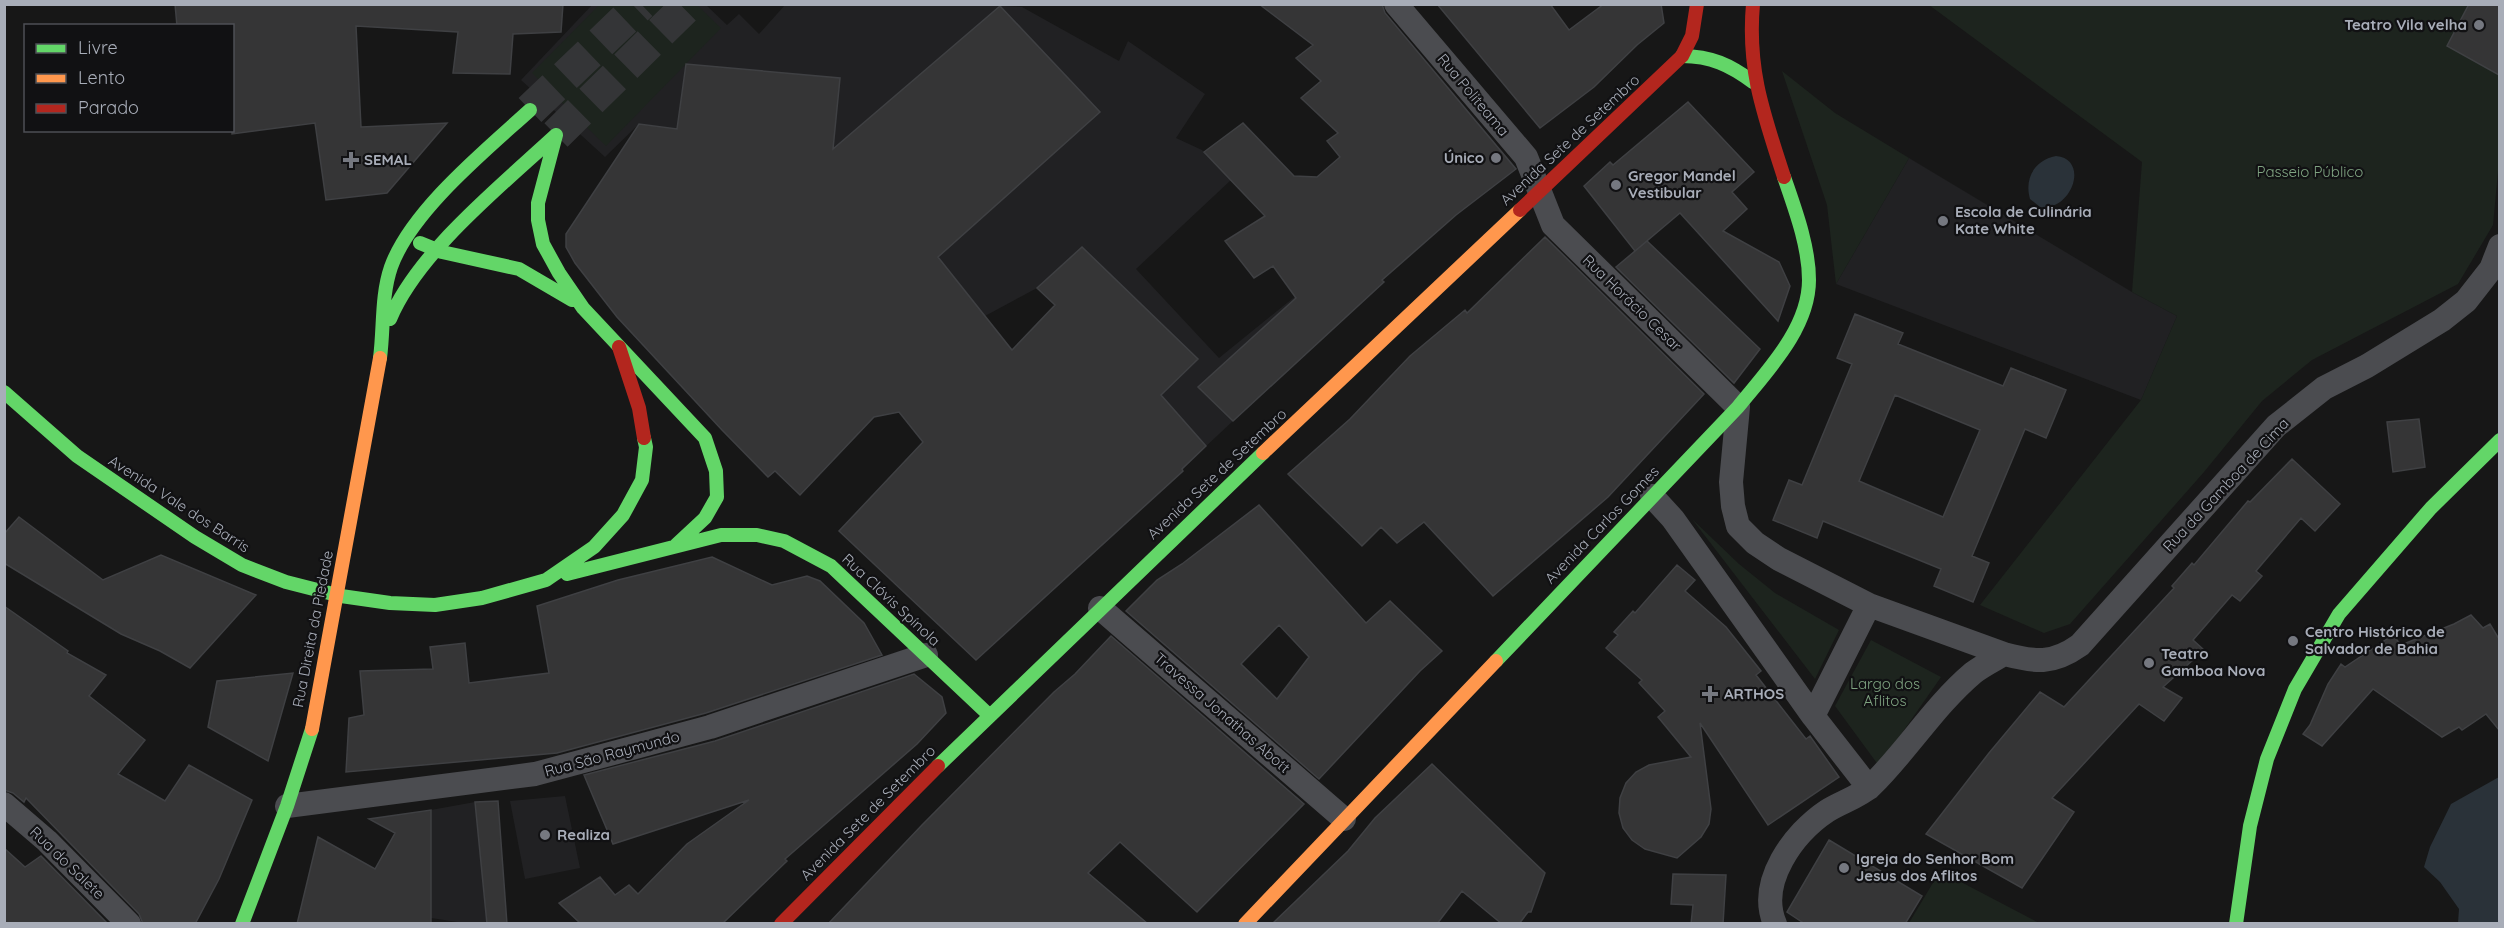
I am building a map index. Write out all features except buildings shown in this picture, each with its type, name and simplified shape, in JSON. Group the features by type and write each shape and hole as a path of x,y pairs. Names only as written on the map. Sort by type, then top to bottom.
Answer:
{"street":[{"name":"Rua Politeama","path":"1396,4 1526,157 1539,191"},
{"path":"1697,4 1692,36 1682,56 1705,56 1722,61 1753,82"},
{"path":"1753,4 1749,25 1753,82"},
{"name":"Avenida Sete de Setembro","path":"781,924 989,715 1100,608 1682,56"},
{"name":"Avenida Carlos Gomes","path":"1245,924 1738,407 1772,366 1796,327 1809,285 1805,249 1795,207 1753,82"},
{"name":"Rua Direita da Piedade","path":"242,924 287,806 312,729 381,358 385,292 392,265 406,236 452,186 530,110"},
{"name":"Rua Direita da Piedade","path":"384,331 400,295 458,226 556,135 538,202 538,220 543,244 559,273 584,308"},
{"name":"Rua Horácio Cesar","path":"1539,191 1553,225 1738,407"},
{"path":"406,236 438,252 512,266 545,282 584,308 705,438 716,471 717,497 705,518 674,546"},
{"name":"Rua da Gamboa de Cima","path":"2004,654 2027,660 2048,661 2065,656 2080,645 2276,426 2324,388 2367,366 2423,332 2466,301 2491,269 2499,246"},
{"name":"Avenida Vale dos Barris","path":"4,392 77,456 187,531 242,565 286,582 351,598 435,605 482,598 546,580 594,547 622,515 642,480 646,447 639,408 619,347"},
{"path":"1738,407 1731,482 1733,506 1738,526 1755,543 1779,559 1869,605 2004,654"},
{"path":"2236,924 2250,826 2267,759 2295,689 2339,614 2431,508 2499,440"},
{"path":"1652,496 1672,519 1813,716 1869,788"},
{"name":"Rua Clóvis Spínola","path":"546,580 721,535 757,535 784,541 831,566 989,715"},
{"path":"1813,716 1869,605"},
{"name":"Travessa Jonathas Abott","path":"1100,608 1344,819"},
{"path":"1775,924 1770,896 1773,879 1790,846 1809,824 1828,810 1869,788 1974,672 2004,654"},
{"name":"Rua São Raymundo","path":"287,806 535,774 710,727 926,656"},
{"name":"Rua do Salete","path":"4,804 47,841 129,924"}],"shaded area":[{"path":"968,4 1022,7 1119,61 1128,41 1205,94 1176,138 1202,150 1231,180 1136,269 1219,358 1324,273 1354,308 1203,449 1037,288 985,316 856,152 639,124 605,157 521,80 592,5 706,5 727,25 739,14 759,34 785,5"},
{"path":"2056,156 2066,159 2072,166 2073,184 2061,202 2040,207 2030,199 2030,177 2042,161"},
{"name":"Escola de Culinária Kate White","path":"1909,158 2132,292 2177,316 2141,400 1836,284"},
{"path":"2499,777 2499,923 2458,923 2459,909 2440,882 2424,867 2430,847 2451,804"},
{"name":"Realiza","path":"565,796 580,868 525,879 510,801"},
{"path":"475,802 487,923 464,923 431,918 431,810"}],"green space":[{"path":"599,5 697,5 721,28 606,146 532,73"},
{"name":"Passeio Público","path":"1929,5 2499,5 2500,150 2493,225 2458,284 2312,360 2262,401 2204,472 2070,624 2044,633 1980,605 2141,400 2177,316 2132,292 2142,162"},
{"path":"1782,71 1835,113 1909,158 1836,284 1827,205"},
{"path":"1692,519 1739,564 1775,593 1839,630 1815,679"},
{"name":"Largo dos Aflitos","path":"1871,640 1941,677 1879,766 1835,706"},
{"path":"1940,871 2039,923 1909,923"}],"tunnel":[{"path":"530,110 641,4"},
{"path":"556,135 689,4"}],"traffic: fast":[{"path":"1682,56 1720,63 1753,82"},
{"path":"380,358 388,278 401,246 432,203 472,162 530,110"},
{"path":"556,135 538,203 538,220 543,244 559,273 583,308 705,438 716,471 717,497 705,518 676,545"},
{"path":"390,319 420,269 441,245 487,198 556,135"},
{"path":"1496,661 1738,407 1784,349 1802,316 1809,280 1807,254 1801,228 1784,177"},
{"path":"420,243 442,252 519,269 572,300"},
{"path":"4,392 77,456 195,537 242,565 286,582 341,596 390,603 435,605 482,598 546,580 594,547 623,515 642,480 646,447 644,438"},
{"path":"2236,924 2250,826 2267,759 2295,689 2339,614 2431,508 2500,440"},
{"path":"938,766 1263,453"},
{"path":"567,574 721,535 757,535 784,541 831,566 989,715"},
{"path":"242,924 287,806 312,729"}],"traffic: slow":[{"path":"1263,453 1520,210"},
{"path":"312,729 380,358"},
{"path":"1245,924 1496,661"}],"traffic: jam":[{"path":"1520,210 1682,56 1692,36 1697,4"},
{"path":"1753,4 1752,50 1755,71 1764,112 1784,177"},
{"path":"619,347 639,408 644,438"},
{"path":"781,924 938,766"}],"place":[{"name":"Teatro Vila velha","path":"2479,25"},
{"name":"Único","path":"1496,158"},
{"name":"SEMAL","path":"351,160"},
{"name":"Gregor Mandel Vestibular","path":"1616,185"},
{"name":"Escola de Culinária Kate White","path":"1943,221"},
{"name":"Centro Histórico de Salvador de Bahia","path":"2293,641"},
{"name":"Teatro Gamboa Nova","path":"2149,663"},
{"name":"ARTHOS","path":"1710,694"},
{"name":"Realiza","path":"545,835"},
{"name":"Igreja do Senhor Bom Jesus dos Aflitos","path":"1844,868"}]}
